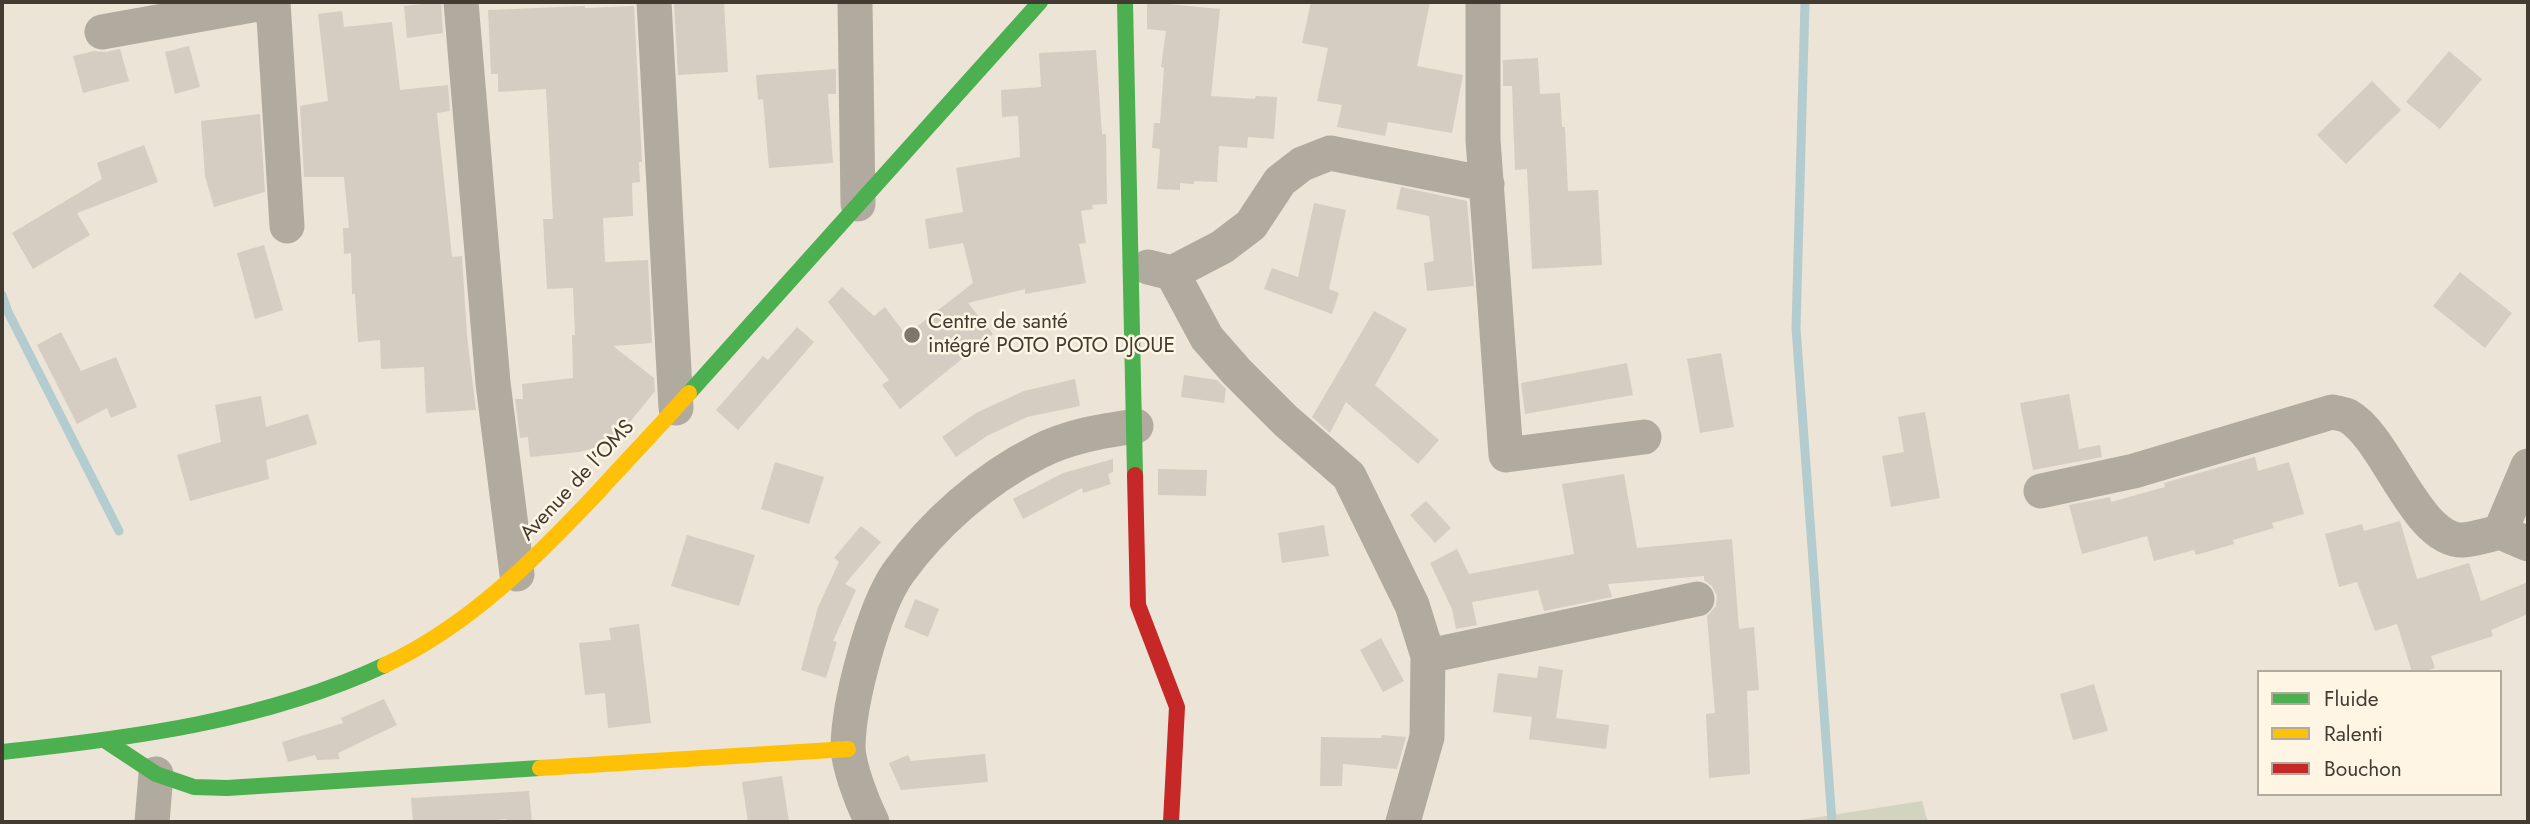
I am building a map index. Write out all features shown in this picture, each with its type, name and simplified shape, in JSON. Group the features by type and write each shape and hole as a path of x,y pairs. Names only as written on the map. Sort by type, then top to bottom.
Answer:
{"street":[{"path":"102,32 153,12 271,2 287,226"},
{"path":"461,2 494,383 517,574"},
{"path":"654,2 676,408"},
{"path":"855,2 858,204"},
{"name":"Avenue de l'OMS","path":"2,752 106,741 234,718 353,680 408,654 475,611 545,548 676,408 1040,2"},
{"path":"1125,2 1138,605 1177,707 1171,822"},
{"path":"1483,2 1483,140 1506,455 1644,437"},
{"path":"1129,261 1172,273 1222,247 1251,225 1280,181 1302,164 1331,153 1487,184"},
{"path":"1172,273 1206,338 1286,421 1349,475 1412,605 1428,656 1427,737 1403,822"},
{"path":"2041,491 2134,471 2332,412 2348,417 2369,437 2425,518 2440,533 2461,540 2514,538 2528,466"},
{"path":"872,822 862,802 848,749 860,671 877,621 897,575 935,529 993,479 1039,451 1084,434 1136,426"},
{"path":"1428,656 1697,599"},
{"path":"106,741 156,774 194,787 227,788 848,749"},
{"path":"152,822 156,774"}],"green space":[{"path":"1922,801 1928,822 1787,822"}],"building":[{"path":"441,2 443,33 407,38 404,6"},
{"path":"724,2 728,72 678,75 674,3"},
{"path":"1147,2 1220,9 1211,96 1255,99 1256,96 1277,97 1274,139 1248,137 1247,148 1219,146 1217,182 1180,183 1180,190 1157,189 1160,149 1152,148 1154,123 1160,123 1164,68 1161,67 1166,31 1147,29"},
{"path":"1311,2 1430,2 1417,66 1463,75 1452,133 1388,122 1385,136 1337,127 1342,105 1317,101 1328,48 1302,43"},
{"path":"634,6 642,162 639,162 640,182 632,183 633,216 603,218 605,262 648,260 652,343 613,346 654,378 655,391 613,443 579,452 530,457 528,437 520,438 515,399 523,399 522,384 573,378 573,288 547,289 543,219 553,219 546,89 498,92 498,74 491,74 488,10"},
{"path":"342,11 344,27 392,22 400,90 448,85 450,111 437,113 452,257 462,256 467,336 476,410 426,413 424,367 381,369 380,340 358,342 355,294 352,294 351,253 344,254 343,228 349,228 344,177 304,177 300,106 328,101 318,14"},
{"path":"189,46 200,87 175,94 165,52"},
{"path":"120,49 129,81 83,93 73,56"},
{"path":"1096,50 1102,134 1106,134 1107,204 1092,205 1093,209 1081,211 1086,243 1079,244 1086,283 1025,294 1025,289 968,303 993,334 900,409 882,385 889,380 828,302 842,287 874,316 885,307 906,335 973,283 963,243 929,249 925,219 963,212 956,168 1020,157 1018,116 1002,117 1001,90 1041,87 1039,53"},
{"path":"2449,51 2482,79 2440,129 2406,102"},
{"path":"1538,58 1540,94 1560,93 1562,127 1565,127 1568,191 1598,190 1602,265 1532,269 1527,169 1515,170 1512,86 1503,86 1503,60"},
{"path":"836,69 836,94 828,94 833,163 769,168 763,99 758,100 756,75"},
{"path":"2372,81 2401,110 2346,164 2317,135"},
{"path":"260,114 265,192 214,207 205,176 201,121"},
{"path":"144,145 158,182 77,213 90,235 33,269 12,233 102,179 97,163"},
{"path":"1401,187 1467,201 1474,286 1427,291 1424,263 1434,261 1429,216 1396,209"},
{"path":"1314,203 1346,210 1329,289 1339,293 1332,314 1264,289 1272,268 1298,277"},
{"path":"264,245 283,310 255,319 237,253"},
{"path":"2460,272 2512,313 2485,348 2433,306"},
{"path":"1374,311 1407,329 1375,385 1439,440 1418,464 1346,402 1330,433 1312,417"},
{"path":"797,327 814,342 738,430 716,410 763,356 768,360"},
{"path":"61,332 81,371 116,357 137,407 111,418 107,408 77,424 37,345"},
{"path":"1721,353 1734,427 1700,433 1687,359"},
{"path":"1627,363 1633,395 1525,414 1521,383"},
{"path":"1184,375 1217,380 1226,389 1224,403 1181,397"},
{"path":"1075,379 1080,406 1027,417 987,436 956,457 942,437 976,413 1024,391"},
{"path":"2069,394 2079,449 2100,445 2102,457 2033,470 2020,403"},
{"path":"261,396 266,427 308,414 317,444 266,460 269,479 190,501 177,455 221,442 215,405"},
{"path":"1925,412 1940,498 1891,507 1882,456 1904,452 1898,417"},
{"path":"2255,457 2258,471 2289,462 2304,514 2272,523 2274,528 2233,540 2234,544 2196,555 2194,550 2154,561 2147,536 2082,554 2069,505 2110,497 2111,502 2165,487 2164,483"},
{"path":"1113,459 1113,472 1108,474 1111,484 1083,493 1082,488 1023,519 1013,499 1063,473"},
{"path":"775,462 824,477 809,524 761,509"},
{"path":"1158,469 1207,470 1206,496 1158,495"},
{"path":"1624,474 1637,548 1732,539 1739,629 1754,627 1759,690 1747,691 1750,774 1709,778 1706,714 1715,713 1707,616 1716,606 1717,596 1712,586 1704,580 1704,576 1608,584 1612,597 1544,611 1538,590 1472,602 1477,625 1456,629 1452,609 1430,563 1457,549 1469,574 1574,554 1562,484"},
{"path":"1426,501 1451,528 1435,543 1410,515"},
{"path":"2400,521 2417,579 2469,563 2481,601 2528,582 2528,614 2491,630 2493,636 2431,656 2435,668 2411,670 2397,624 2375,631 2357,582 2339,587 2325,534 2362,524 2364,531"},
{"path":"1324,525 1329,556 1282,563 1278,533"},
{"path":"861,526 881,542 845,584 856,590 833,641 837,642 826,678 801,670 818,607 839,562 834,558"},
{"path":"687,535 755,555 739,606 671,586"},
{"path":"915,599 939,609 928,637 904,627"},
{"path":"639,624 651,723 608,728 605,693 585,695 579,643 611,640 609,628"},
{"path":"1381,638 1404,681 1383,692 1360,650"},
{"path":"1539,666 1563,670 1556,718 1609,725 1606,749 1529,739 1532,717 1493,712 1498,673 1537,678"},
{"path":"2094,684 2108,731 2073,740 2060,694"},
{"path":"384,699 397,725 338,753 340,759 317,760 315,755 288,762 282,742 343,723 341,718"},
{"path":"1382,735 1406,737 1397,769 1343,764 1342,786 1320,786 1321,737 1381,738"},
{"path":"985,754 988,782 901,790 889,763 908,755 911,761"},
{"path":"782,776 789,822 748,822 742,782"},
{"path":"529,791 532,822 507,822 507,819 413,822 411,798"}],"waterway":[{"path":"1805,2 1796,328 1832,822"},
{"path":"2,295 8,312 119,531"}],"traffic: fast":[{"path":"689,393 1040,2"},
{"path":"1125,2 1135,475"},
{"path":"2,752 198,724 293,700 385,665"},
{"path":"106,741 156,774 194,787 227,788 540,768"}],"traffic: slow":[{"path":"385,665 445,631 526,565 689,393"},
{"path":"540,768 848,749"}],"traffic: jam":[{"path":"1135,475 1138,605 1177,707 1171,822"}],"place":[{"name":"Centre de santé intégré POTO POTO DJOUE","path":"912,335"}]}
